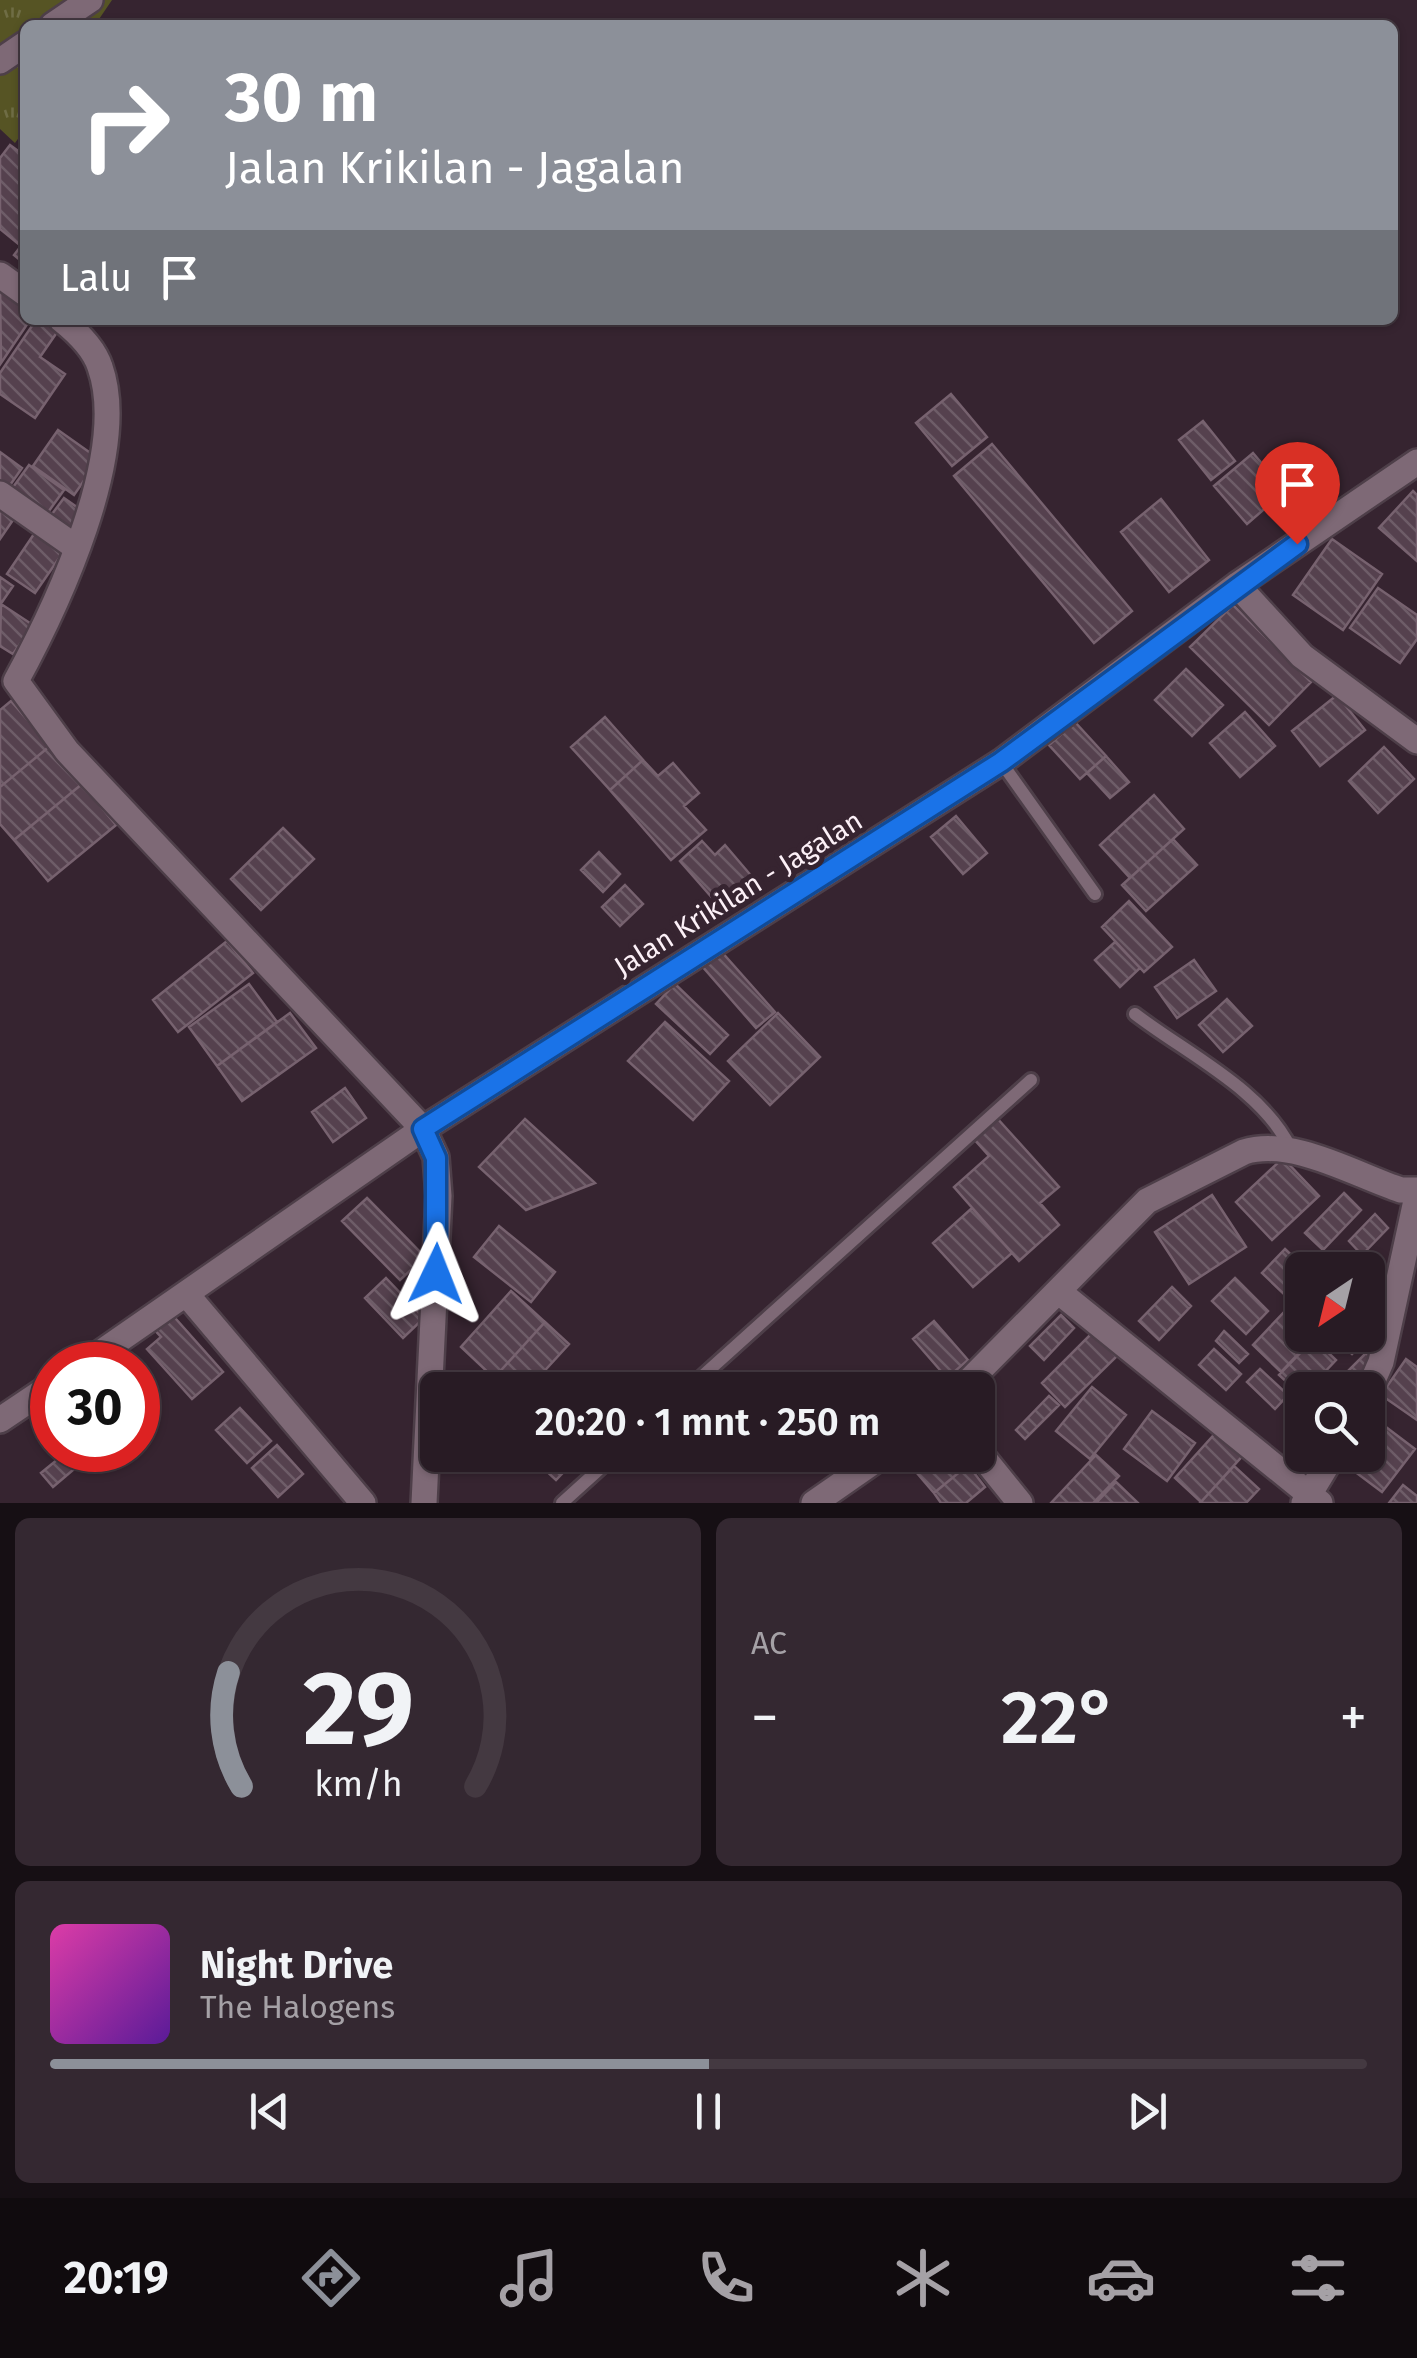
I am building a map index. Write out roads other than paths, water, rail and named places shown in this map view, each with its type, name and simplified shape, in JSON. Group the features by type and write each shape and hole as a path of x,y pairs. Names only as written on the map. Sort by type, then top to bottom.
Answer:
{"street":[{"path":"60,20 90,0"},
{"path":"67,325 88,346 104,380 104,448 77,548 52,614 8,688 423,1129 436,1158 439,1196 424,1503"},
{"name":"Jalan Krikilan - Jagalan","path":"118,1342 423,1129 1001,762 1237,585 1417,462"},
{"path":"0,494 77,548"},
{"path":"1237,585 1302,656 1417,740"},
{"path":"978,1372 1148,1201 1244,1152 1292,1151 1417,1193 1377,1372"},
{"path":"1058,1290 1311,1501 1325,1472"},
{"path":"188,1296 363,1503"},
{"path":"0,1420 30,1400"},
{"path":"814,1503 859,1472"},
{"path":"995,1472 1020,1503"}],"lane":[{"path":"1001,762 1095,894"},
{"path":"1135,1014 1279,1124 1292,1151"},
{"path":"707,1372 1031,1080"},
{"path":"562,1503 596,1472"}]}
